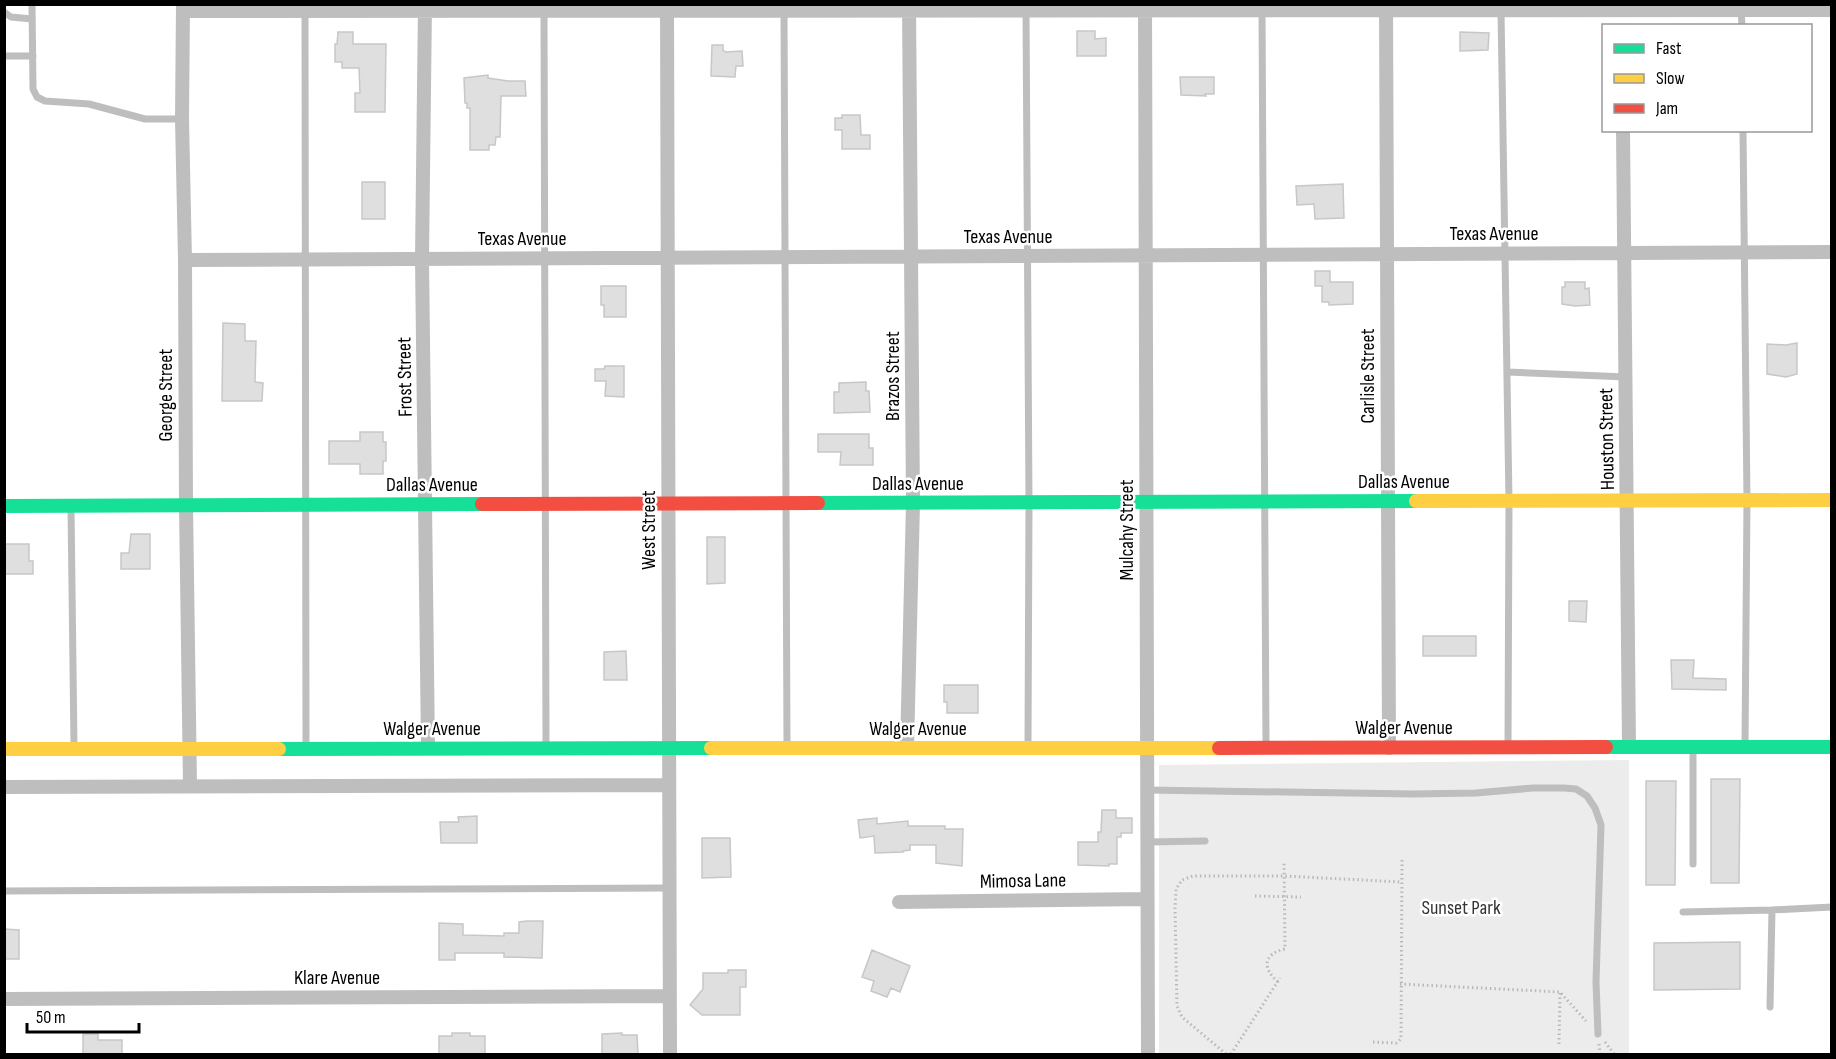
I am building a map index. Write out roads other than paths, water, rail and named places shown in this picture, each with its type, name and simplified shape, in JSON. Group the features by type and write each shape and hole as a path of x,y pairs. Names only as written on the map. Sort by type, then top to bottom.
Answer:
{"street":[{"path":"183,8 1832,10"},
{"name":"George Street","path":"183,8 182,119 190,786"},
{"name":"Frost Street","path":"425,8 422,259 428,748"},
{"name":"West Street","path":"668,8 670,1054"},
{"name":"Brazos Street","path":"907,748 913,503 909,8"},
{"name":"Mulcahy Street","path":"1145,8 1148,1054"},
{"name":"Carlisle Street","path":"1386,8 1389,748"},
{"path":"1622,10 1622,24"},
{"name":"Houston Street","path":"1623,132 1629,747"},
{"name":"Texas Avenue","path":"185,260 1832,252"},
{"name":"Dallas Avenue","path":"4,506 1832,500"},
{"name":"Walger Avenue","path":"4,749 1832,747"},
{"path":"4,787 669,785"},
{"name":"Mimosa Lane","path":"899,902 1148,899"},
{"name":"Klare Avenue","path":"4,999 670,996"}],"lane":[{"path":"32,4 33,89 37,97 45,101 89,104 145,118 182,119"},
{"path":"305,8 306,748"},
{"path":"544,8 546,748"},
{"path":"784,8 788,748"},
{"path":"1026,8 1028,748"},
{"path":"1262,8 1266,748"},
{"path":"1501,10 1509,501 1508,748"},
{"path":"1741,10 1742,24"},
{"path":"4,12 11,17 32,19"},
{"path":"4,56 33,56"},
{"path":"1743,132 1747,501 1745,747"},
{"path":"1507,372 1626,377"},
{"path":"71,506 74,749"},
{"path":"1693,864 1694,747"},
{"path":"1147,790 1413,794 1476,793 1533,788 1576,789 1587,796 1595,808 1601,825 1596,982 1598,1034"},
{"path":"1147,842 1205,841"},
{"path":"4,891 669,888"},
{"path":"1683,912 1832,907"},
{"path":"1770,1007 1772,910"}],"park label":[{"name":"Sunset Park","path":"1461,908"}]}
